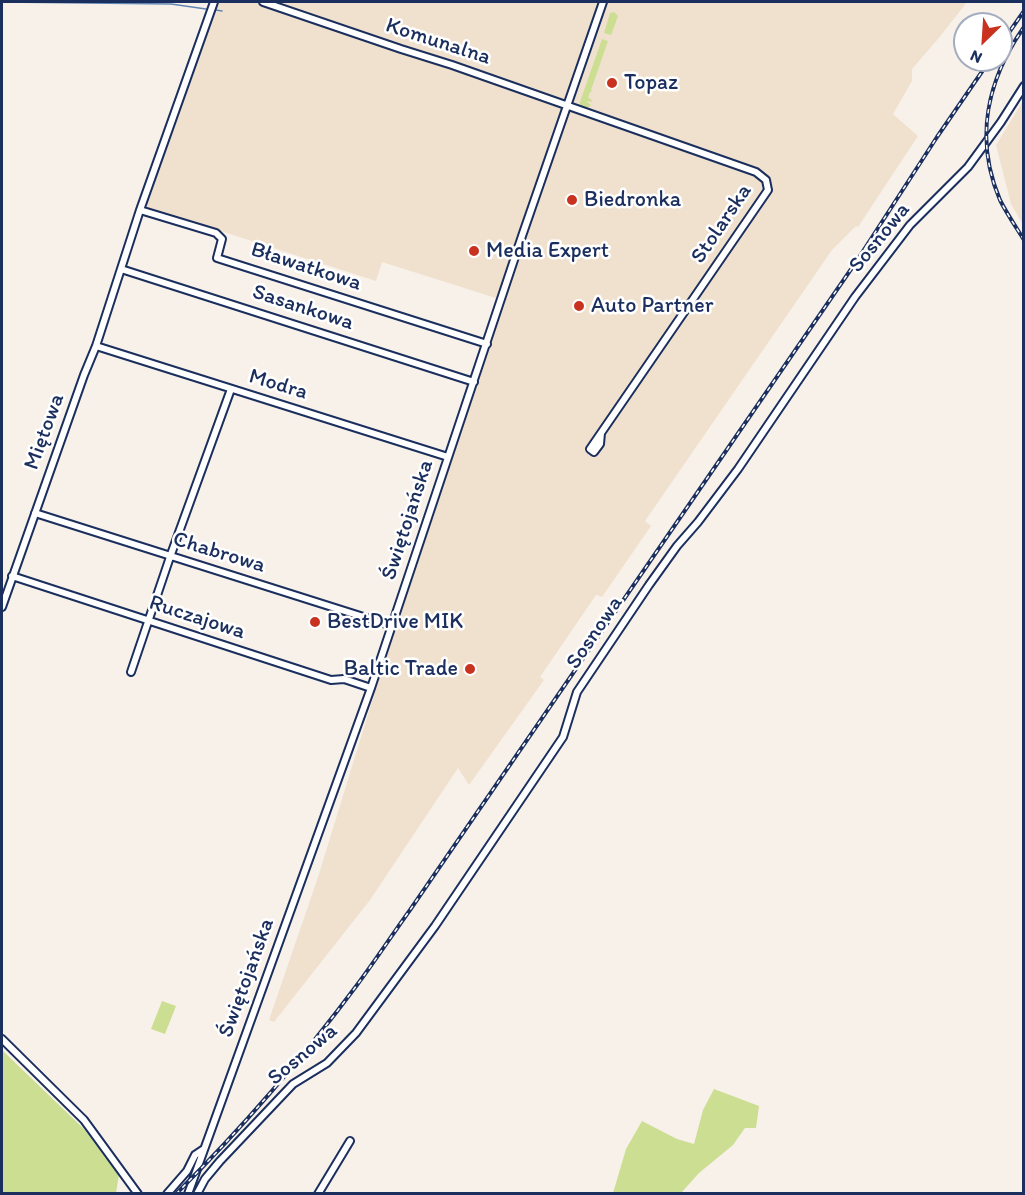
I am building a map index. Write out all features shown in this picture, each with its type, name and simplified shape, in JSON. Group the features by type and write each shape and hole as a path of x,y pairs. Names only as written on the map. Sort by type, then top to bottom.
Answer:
{"street":[{"name":"Miętowa","path":"2,607 96,346 140,210 213,2"},
{"name":"Komunalna","path":"263,2 452,64 567,105"},
{"name":"Świętojańska","path":"188,1194 371,688 603,2"},
{"name":"Sosnowa","path":"197,1194 205,1179 220,1161 292,1084 327,1063 356,1033 435,926 563,737 577,692 649,585 738,469 862,288 910,225 968,167 1023,86"},
{"name":"Stolarska","path":"567,105 756,172 766,180 768,190 601,433"},
{"name":"Bławatkowa","path":"140,210 221,236 217,258 487,344"},
{"name":"Sasankowa","path":"121,269 474,382"},
{"name":"Modra","path":"96,346 448,457"},
{"path":"131,672 231,389"},
{"name":"Chabrowa","path":"35,513 392,626"},
{"name":"Ruczajowa","path":"12,576 331,680 344,679 371,688"},
{"path":"2,1039 92,1128 138,1194"},
{"path":"318,1194 350,1141"},
{"name":"Świętojańska","path":"167,1194 187,1171 195,1155 204,1149"}],"shaded area":[{"path":"218,2 967,2 959,12 953,12 953,20 912,69 912,81 893,114 918,136 858,227 856,226 832,250 645,521 651,526 602,597 596,595 540,677 544,680 469,785 458,768 370,900 274,1022 269,1020 318,877 496,298 382,262 376,281 146,207"},
{"path":"1023,101 1023,225 1011,204 996,145"}],"green space":[{"path":"614,12 618,16 611,35 604,33 610,13"},
{"path":"602,39 608,41 591,90 593,91 590,92 588,98 592,100 587,102 591,105 587,108 580,106 580,102"},
{"path":"162,1001 176,1006 165,1034 151,1029"},
{"path":"2,1050 84,1129 119,1175 116,1193 2,1193"},
{"path":"714,1089 759,1106 756,1128 745,1128 733,1145 699,1173 681,1193 613,1193 626,1149 642,1121 677,1139 694,1144 703,1110"}],"waterway":[{"path":"2,2 171,4 206,9"},
{"path":"216,10 222,11"}],"railway":[{"path":"1013,27 1024,11"},
{"path":"1024,27 1011,47 993,89 986,132 992,177 1000,200 1024,240"},
{"path":"176,1194 270,1093 315,1040 370,967 856,262 982,72"}],"place":[{"name":"Topaz","path":"612,83"},
{"name":"Biedronka","path":"572,200"},
{"name":"Media Expert","path":"474,251"},
{"name":"Auto Partner","path":"579,306"},
{"name":"BestDrive MIK","path":"315,622"},
{"name":"Baltic Trade","path":"470,669"}]}
